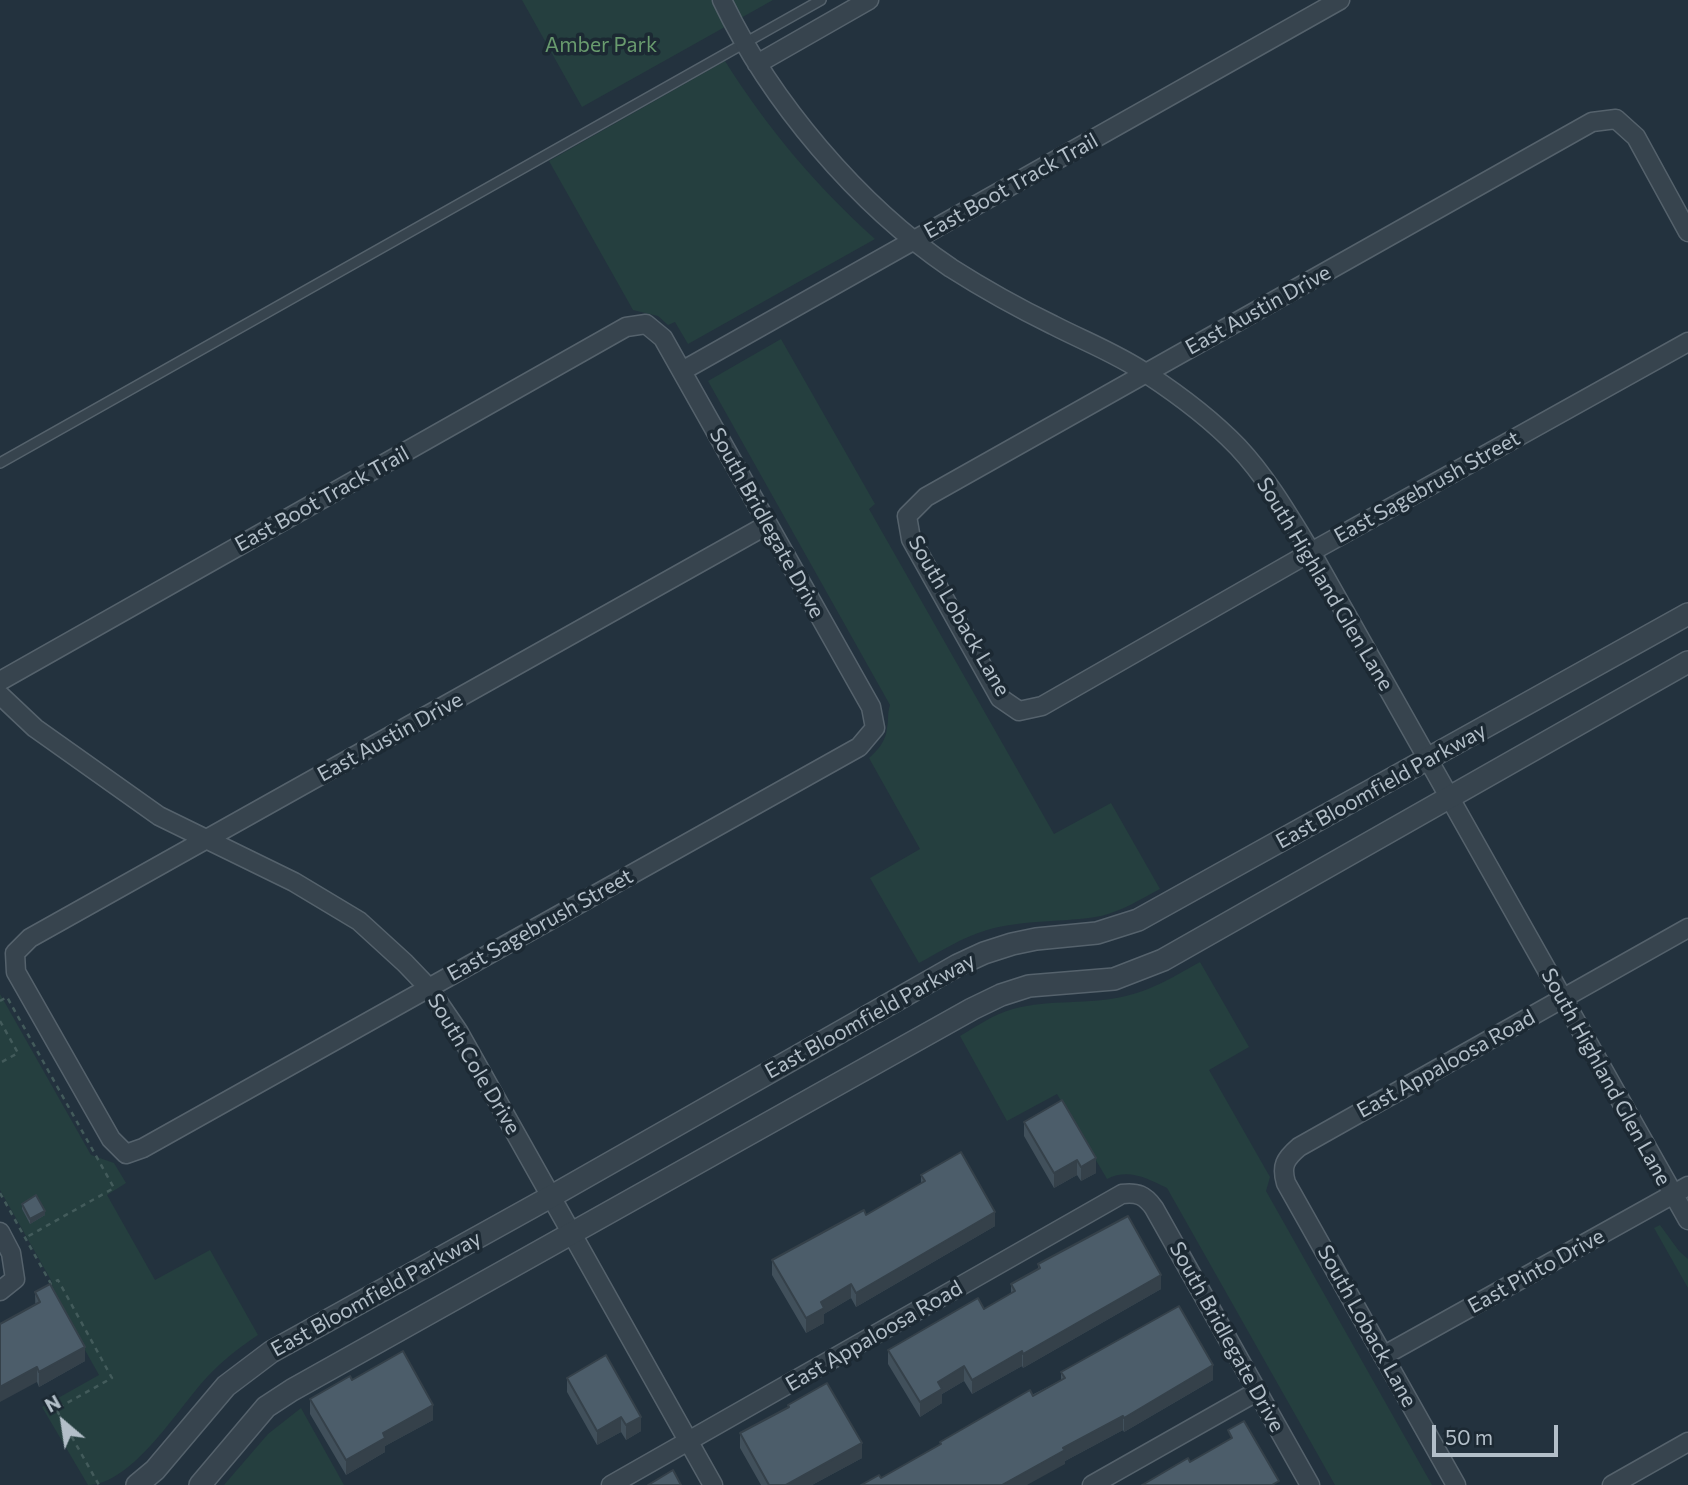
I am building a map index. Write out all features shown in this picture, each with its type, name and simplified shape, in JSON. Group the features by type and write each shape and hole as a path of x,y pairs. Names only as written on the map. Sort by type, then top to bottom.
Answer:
{"street":[{"name":"South Highland Glen Lane","path":"722,0 744,44 806,132 877,207 915,240 950,267 1008,302 1146,373 1188,403 1238,447 1279,500 1311,552 1562,999 1680,1190 1688,1220"},
{"path":"757,64 869,0"},
{"name":"East Boot Track Trail","path":"682,371 1340,0"},
{"name":"East Austin Drive","path":"907,516 926,497 1592,122 1616,119 1636,137 1687,228"},
{"name":"East Boot Track Trail","path":"0,681 626,327 646,324"},
{"name":"South Bridlegate Drive","path":"646,324 663,338 682,371 871,707 875,729"},
{"name":"East Sagebrush Street","path":"1019,711 1042,706 1311,552 1688,342"},
{"name":"South Loback Lane","path":"907,516 911,539 1000,698 1019,711"},
{"name":"East Austin Drive","path":"127,1154 111,1139 16,972 15,953 30,938 767,525"},
{"name":"East Bloomfield Parkway","path":"137,1485 155,1471 226,1386 271,1352 958,965 1012,944 1097,933 1138,920 1688,614"},
{"name":"East Bloomfield Parkway","path":"200,1485 266,1407 292,1390 1001,995 1029,986 1114,979 1163,960 1688,663"},
{"name":"South Cole Drive","path":"0,695 34,728 159,816 284,877 359,921 428,988 458,1031 713,1485"},
{"name":"East Sagebrush Street","path":"127,1154 143,1149 859,747 875,729"},
{"name":"East Appaloosa Road","path":"1283,1166 1299,1147 1688,928"},
{"name":"South Loback Lane","path":"1283,1166 1286,1183 1457,1485"},
{"name":"East Pinto Drive","path":"1383,1356 1680,1190"},
{"name":"East Appaloosa Road","path":"611,1485 1122,1194 1138,1194"},
{"name":"South Bridlegate Drive","path":"1138,1194 1154,1208 1310,1485"},
{"path":"0,1232 11,1252 15,1279 0,1291"},
{"path":"1092,1485 1258,1391"},
{"path":"1612,1485 1688,1442"}],"lane":[{"path":"0,463 821,0"}],"path":[{"path":"0,1001 7,997 114,1188 25,1238"},
{"path":"0,1021 18,1053 0,1063"},
{"path":"0,1193 51,1284 58,1280 112,1378 56,1409 99,1485"}],"green space":[{"name":"Amber Park","path":"522,0 773,0 582,107"},
{"path":"725,61 794,156 833,199 875,239 688,344 675,322 668,325 658,316 633,310 549,161"},
{"path":"781,339 875,504 869,509 1054,834 1111,803 1160,889 1124,908 1101,916 1015,924 987,930 961,940 919,963 870,878 920,849 869,758 885,737 890,705 708,381"},
{"path":"1200,962 1249,1047 1209,1070 1270,1177 1266,1191 1432,1485 1335,1485 1167,1188 1130,1174 1107,1179 1057,1094 1007,1121 960,1036 992,1017 1013,1009 1041,1004 1112,999 1146,990"},
{"path":"0,994 91,1155 114,1163 126,1183 107,1195 155,1280 210,1250 258,1335 208,1376 138,1459 105,1482 88,1485 42,1407 99,1375 50,1288 52,1282 0,1190"},
{"path":"1660,1225 1688,1259 1688,1288 1654,1228"},
{"path":"301,1408 344,1485 224,1485 268,1434"}],"building":[{"path":"1062,1100 1096,1158 1081,1167 1077,1160 1054,1173 1024,1122"},
{"path":"961,1152 995,1212 856,1293 851,1284 821,1302 824,1308 806,1318 772,1260 864,1210 866,1215 925,1181 921,1175"},
{"path":"36,1195 45,1211 30,1219 22,1204"},
{"path":"1128,1216 1161,1275 972,1380 964,1366 938,1382 942,1389 920,1402 888,1350 978,1298 984,1309 1015,1291 1011,1284 1040,1268 1038,1264"},
{"path":"50,1284 85,1347 39,1372 37,1367 0,1387 0,1324 40,1302 35,1292"},
{"path":"1179,1306 1213,1365 1124,1418 1123,1416 1063,1448 1065,1450 1002,1485 861,1485 879,1475 881,1478 1030,1390 1033,1396 1065,1378 1061,1372"},
{"path":"403,1351 433,1405 383,1433 385,1438 346,1460 310,1399 350,1376 352,1380"},
{"path":"606,1355 641,1417 626,1425 621,1417 597,1431 567,1378"},
{"path":"827,1383 862,1443 786,1485 769,1485 740,1433"},
{"path":"1244,1421 1279,1481 1272,1485 1142,1485 1188,1458 1190,1462 1232,1438 1228,1430"},
{"path":"673,1470 681,1485 648,1485"}]}
